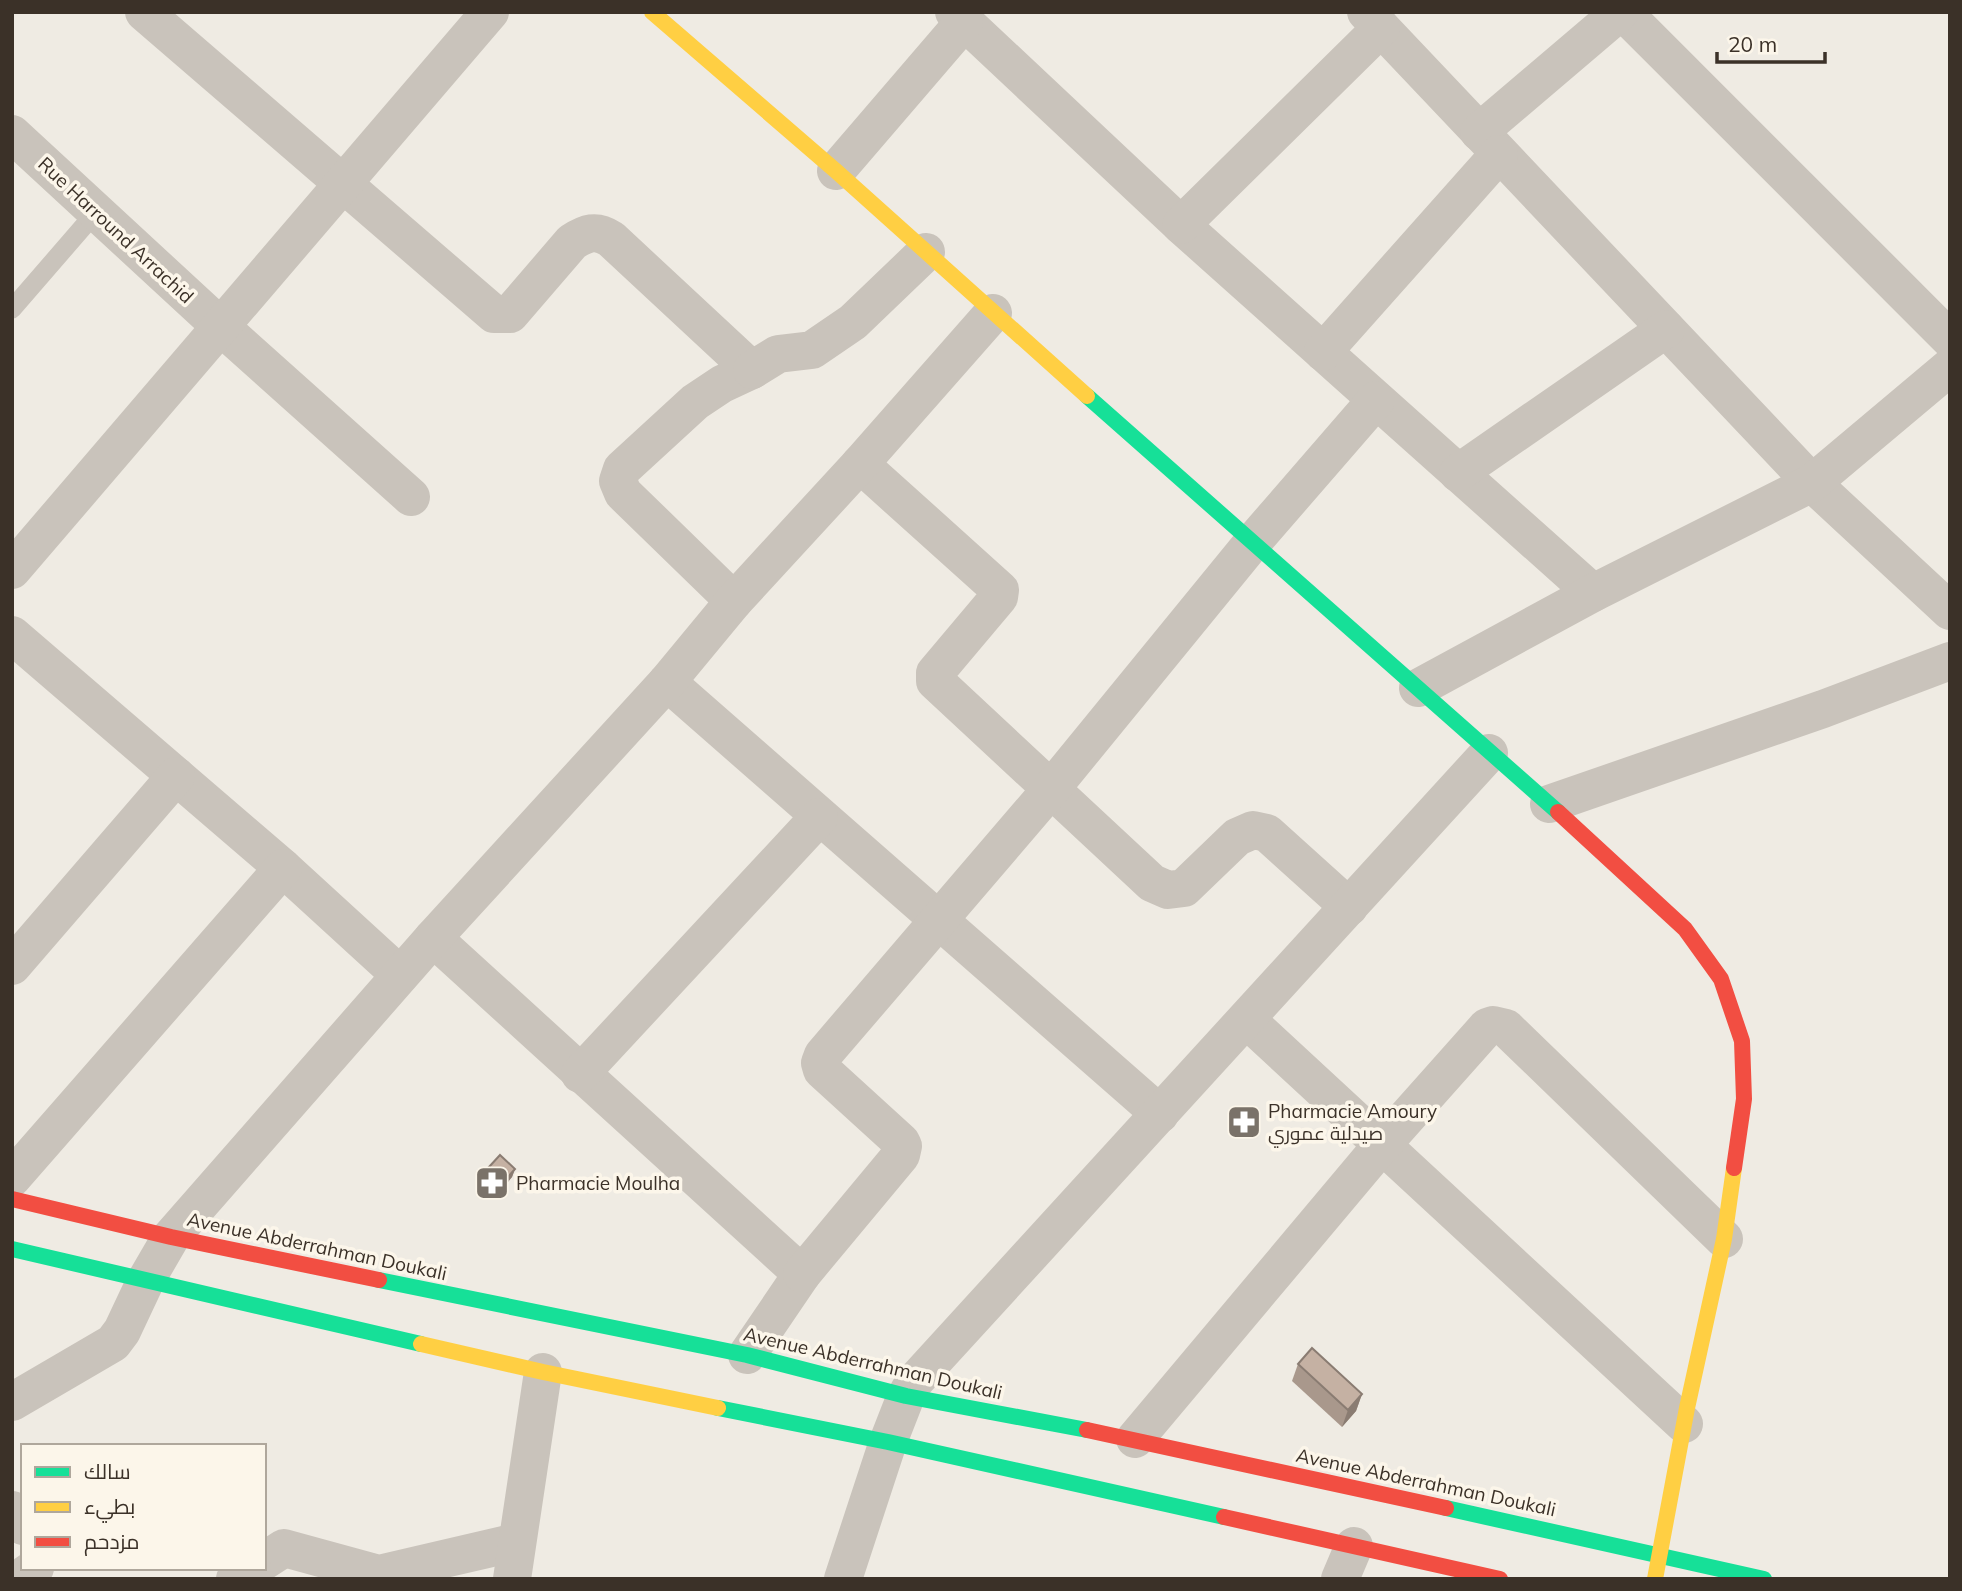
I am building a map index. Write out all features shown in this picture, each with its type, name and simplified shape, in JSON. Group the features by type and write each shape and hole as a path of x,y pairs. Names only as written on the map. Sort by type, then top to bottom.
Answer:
{"main road":[{"path":"668,17 993,313 1549,804 1685,929 1721,979 1742,1041 1744,1099 1724,1239 1655,1579"},
{"name":"Avenue Abderrahman Doukali","path":"12,1199 171,1237 747,1355 906,1396 1135,1439 1764,1579"},
{"path":"12,1249 543,1371 888,1442 1347,1562 1500,1579"}],"street":[{"path":"144,12 494,314 510,314 572,242 593,232 604,235 752,370"},
{"path":"12,569 490,12"},
{"path":"1323,352 1489,143 1622,12 1950,339"},
{"path":"836,171 959,17 1181,225 1593,593"},
{"path":"1181,225 1374,20 1812,483 1950,611"},
{"name":"Rue Harround Arrachid","path":"12,134 411,497"},
{"path":"734,601 623,492 618,481 622,469 695,401 778,354 812,350 853,322 926,252"},
{"path":"12,1402 113,1343 122,1331 146,1280 171,1237 400,975 667,682 734,601 993,313"},
{"path":"1458,474 1666,329"},
{"path":"1418,688 1593,593 1812,483 1950,367"},
{"path":"747,1355 802,1274 901,1155 903,1146 822,1070 821,1059 1051,789 1252,543 1376,400"},
{"path":"860,464 1000,590 999,597 934,677 935,681 1152,883 1161,889 1174,891 1184,888 1237,837 1245,832 1260,830 1274,839 1349,907"},
{"path":"12,635 283,868 400,975"},
{"path":"1549,804 1823,709 1950,661"},
{"path":"667,682 1160,1114"},
{"path":"843,1579 906,1396 926,1368 1489,753"},
{"path":"12,966 176,776"},
{"path":"580,1074 819,817"},
{"path":"12,1178 283,868"},
{"path":"433,938 802,1274"},
{"path":"1247,1020 1685,1424"},
{"path":"1135,1439 1382,1145 1487,1027 1501,1025 1724,1239"},
{"path":"266,1560 285,1548 332,1570 379,1574 514,1560 543,1371"}],"lane":[{"path":"12,309 96,212"}],"building":[{"path":"500,1155 515,1169 505,1180 489,1167"},
{"path":"1312,1348 1362,1394 1348,1410 1298,1364"}],"traffic: fast":[{"path":"1087,396 1558,812"},
{"path":"12,1249 421,1344"},
{"path":"379,1280 747,1355 906,1396 1087,1430"},
{"path":"718,1408 888,1442 1224,1517"},
{"path":"1446,1508 1764,1579"}],"traffic: slow":[{"path":"652,12 836,171 1087,396"},
{"path":"1655,1579 1687,1408 1724,1239 1734,1168"},
{"path":"421,1344 718,1408"}],"traffic: jam":[{"path":"1558,812 1685,929 1721,979 1742,1041 1744,1099 1734,1168"},
{"path":"12,1199 171,1237 379,1280"},
{"path":"1087,1430 1446,1508"},
{"path":"1224,1517 1500,1579"}],"place":[{"name":"Pharmacie Amoury صيدلية عموري","path":"1244,1122"},
{"name":"Pharmacie Moulha","path":"492,1183"}]}
